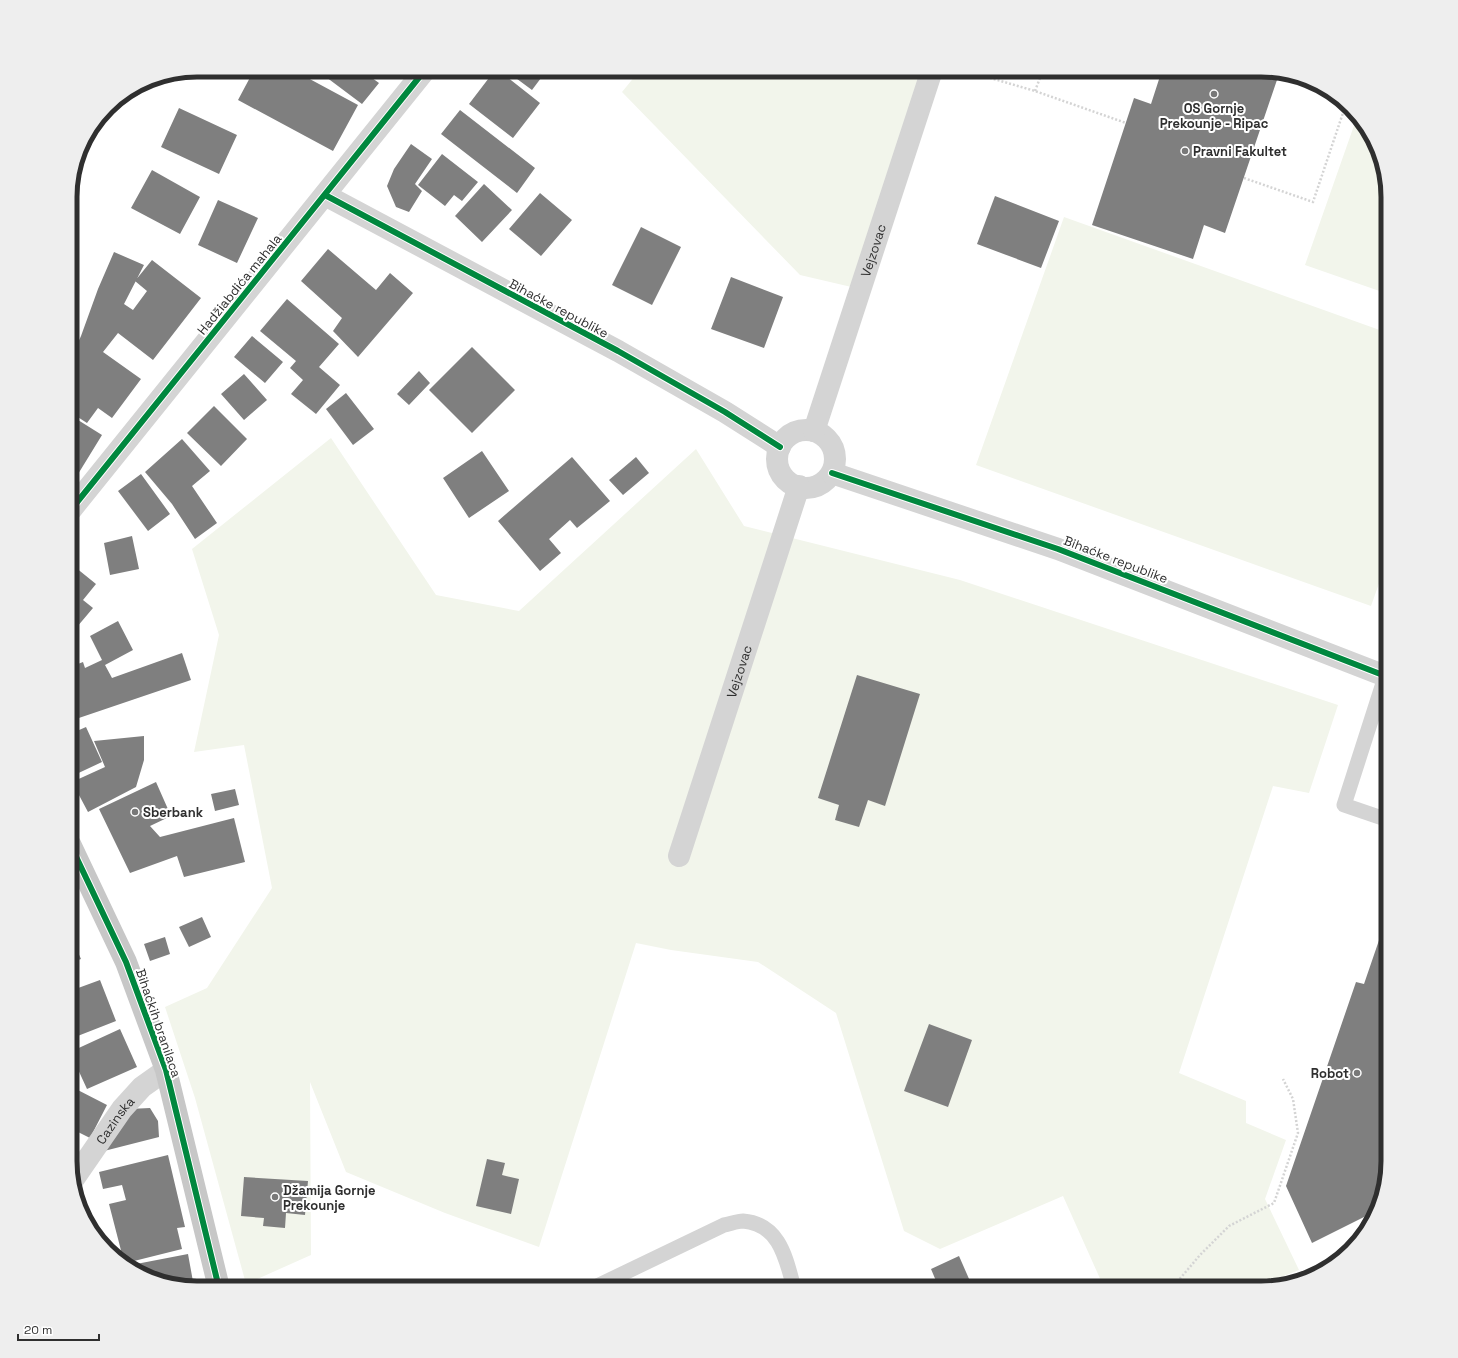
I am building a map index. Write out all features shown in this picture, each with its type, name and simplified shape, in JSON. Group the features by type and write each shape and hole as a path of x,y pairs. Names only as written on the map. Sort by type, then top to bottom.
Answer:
{"main road":[{"name":"Bihaćkih branilaca","path":"77,859 126,962 166,1070 217,1281"}],"street":[{"name":"Hadžiabdića mahala","path":"77,502 419,77"},
{"name":"Vejzovac","path":"814,431 930,77"},
{"name":"Bihaćke republike","path":"325,195 618,351 725,412 780,447"},
{"path":"798,431 814,431 822,434 829,440 835,456 835,464 832,473 818,485 808,487 799,486 790,482 783,476 778,462 780,447 788,437 798,431"},
{"name":"Bihaćke republike","path":"832,473 1058,549 1381,675"},
{"name":"Vejzovac","path":"679,856 799,486"},
{"name":"Cazinska","path":"78,1173 122,1109 142,1087 166,1070"}],"lane":[{"path":"1381,695 1344,805 1381,818"},
{"path":"608,1281 724,1225 742,1221 760,1226 775,1236 784,1253 792,1281"}],"path":[{"path":"987,77 1035,91 1126,123"},
{"path":"1035,91 1040,77"},
{"path":"1244,178 1313,202 1344,110"},
{"path":"1178,1281 1200,1254 1229,1226 1274,1203 1298,1133 1293,1099 1283,1079"}],"shaded area":[{"path":"634,77 936,77 860,289 800,275 622,92"},
{"path":"1355,123 1365,137 1372,151 1380,182 1381,292 1305,265"},
{"path":"1064,217 1381,330 1381,578 1371,606 976,465"},
{"path":"331,438 436,595 519,611 696,449 744,526 960,580 1338,705 1309,793 1273,786 1179,1073 1246,1101 1246,1123 1286,1140 1265,1199 1299,1270 1268,1281 1101,1281 1063,1196 940,1249 904,1231 836,1013 758,962 671,950 636,943 539,1247 445,1213 346,1172 310,1082 311,1255 253,1281 245,1281 195,1098 165,1007 207,988 272,888 244,745 194,752 219,635 192,549"}],"building":[{"path":"250,77 306,77 358,105 333,151 238,100"},
{"path":"326,77 371,77 379,83 362,104"},
{"path":"490,77 507,77 540,103 513,138 469,104"},
{"path":"514,77 542,77 532,90"},
{"name":"Pravni Fakultet","path":"1160,77 1278,78 1225,233 1204,225 1193,259 1092,225 1134,98 1151,104"},
{"path":"179,108 237,135 219,174 161,147"},
{"path":"460,110 535,168 517,193 441,134"},
{"path":"411,144 432,159 415,184 422,191 409,212 396,207 387,186 394,169"},
{"path":"442,154 478,182 462,201 454,195 445,206 418,185"},
{"path":"152,170 200,197 180,234 131,208"},
{"path":"484,184 512,210 482,242 455,216"},
{"path":"540,193 572,220 541,256 509,229"},
{"path":"995,196 1059,221 1041,268 977,244"},
{"path":"218,200 258,218 237,263 198,245"},
{"path":"641,227 681,247 652,305 612,285"},
{"path":"328,249 376,290 390,273 413,293 358,357 333,331 342,318 301,281"},
{"path":"114,252 144,265 137,278 152,260 201,298 153,360 118,333 103,352 141,379 112,418 98,408 87,423 77,417 77,345","holes":["136,281 147,291 133,310 124,304"]},
{"path":"731,277 783,297 764,348 711,329"},
{"path":"287,299 339,344 319,367 340,385 316,414 291,394 303,380 290,368 296,361 260,331"},
{"path":"252,336 283,362 265,383 234,357"},
{"path":"472,347 515,390 472,433 429,390"},
{"path":"419,371 430,383 409,405 397,394"},
{"path":"244,374 267,400 244,420 221,394"},
{"path":"346,393 374,429 353,445 326,409"},
{"path":"214,406 247,439 221,466 187,433"},
{"path":"77,419 102,435 77,476"},
{"path":"182,439 210,471 192,486 217,523 195,539 172,504 145,472"},
{"path":"482,451 509,491 469,518 443,478"},
{"path":"572,457 610,501 577,528 570,520 549,539 561,553 540,571 498,521"},
{"path":"636,457 649,473 623,495 609,480"},
{"path":"141,474 170,514 148,531 118,491"},
{"path":"132,536 139,569 110,575 104,543"},
{"path":"77,569 96,584 83,600 93,608 77,627"},
{"path":"118,621 133,650 105,665 112,678 182,653 191,680 77,719 77,664 83,662 85,668 102,660 90,636"},
{"path":"857,675 920,694 885,806 868,800 859,827 835,820 839,805 818,798"},
{"path":"86,727 102,762 77,774 77,731"},
{"path":"144,736 144,760 136,787 88,812 77,791 77,780 105,767 94,741"},
{"path":"156,782 171,816 150,826 160,837 234,818 245,862 184,877 177,856 130,873 99,809"},
{"path":"235,789 239,805 215,811 211,794"},
{"path":"202,917 211,937 189,947 179,927"},
{"name":"Robot","path":"1381,934 1381,1168 1379,1184 1368,1215 1312,1243 1286,1186 1356,982 1364,984"},
{"path":"165,937 170,954 150,961 144,944"},
{"path":"77,950 81,959 77,960"},
{"path":"100,980 116,1021 77,1036 77,988"},
{"path":"929,1024 972,1040 948,1107 904,1091"},
{"path":"120,1029 137,1067 87,1089 77,1067 77,1049"},
{"path":"77,1090 107,1105 90,1138 77,1132"},
{"path":"150,1108 158,1121 159,1137 104,1151 129,1109"},
{"path":"168,1155 185,1227 177,1228 182,1249 132,1262 122,1254 109,1204 126,1200 122,1185 103,1189 99,1172"},
{"path":"487,1159 505,1163 502,1175 519,1179 511,1214 476,1206"},
{"name":"Džamija Gornje Prekounje","path":"244,1177 308,1181 305,1215 286,1213 285,1228 263,1226 264,1218 241,1216"},
{"path":"188,1254 193,1281 166,1277 151,1272 136,1264"},
{"path":"959,1256 970,1281 936,1281 931,1269"}],"cycle path":[{"path":"77,502 419,77"},
{"path":"325,195 618,351 725,412 780,447"},
{"path":"832,473 1058,549 1381,674"},
{"path":"77,859 126,962 166,1070 217,1281"}],"place":[{"name":"OS Gornje Prekounje - Ripac","path":"1214,94"},
{"name":"Pravni Fakultet","path":"1185,151"},
{"name":"Sberbank","path":"135,812"},
{"name":"Robot","path":"1357,1073"},
{"name":"Džamija Gornje Prekounje","path":"275,1197"}]}
